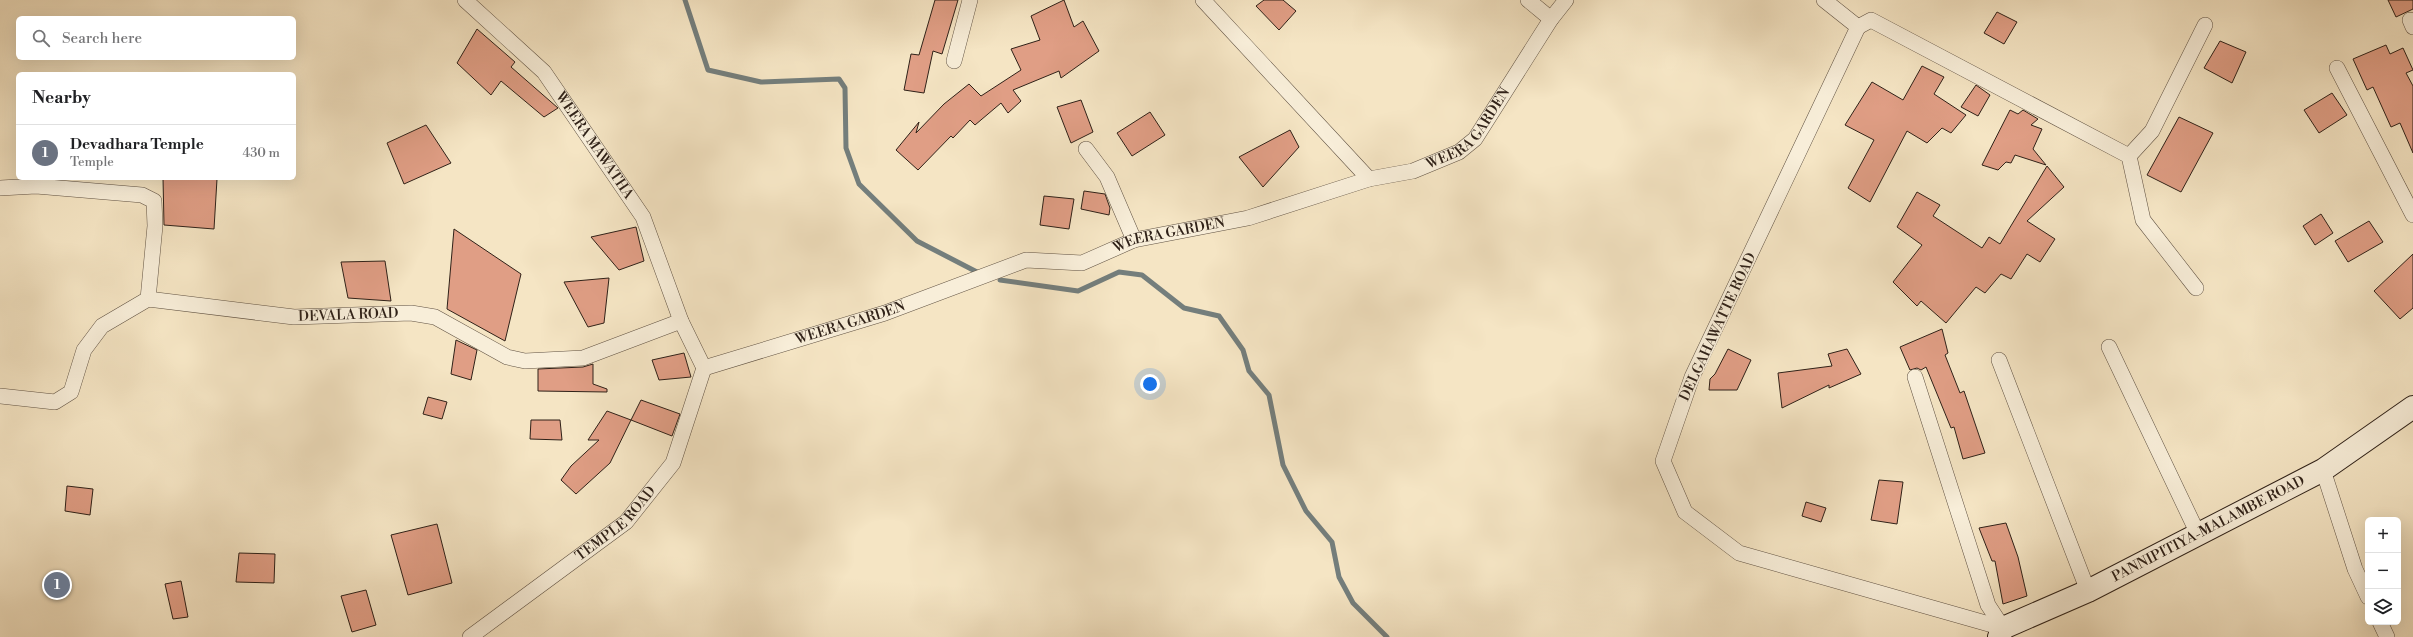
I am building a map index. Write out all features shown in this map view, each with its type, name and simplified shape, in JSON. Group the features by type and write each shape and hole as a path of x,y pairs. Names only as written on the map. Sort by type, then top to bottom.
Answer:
{"street":[{"name":"WEERA MAWATHA","path":"465,0 544,72 643,217 681,321"},
{"path":"954,61 970,0"},
{"path":"1203,0 1369,180"},
{"path":"1528,0 1551,19"},
{"name":"WEERA GARDEN","path":"704,368 885,312 1026,260 1082,263 1134,240 1248,218 1369,180 1413,171 1459,152 1475,139 1551,19 1566,0"},
{"path":"1824,0 1858,27 1871,20 2129,156 2143,220 2196,288"},
{"path":"2129,156 2152,131 2205,25"},
{"name":"DELGAHAWATTE ROAD","path":"1858,27 1692,377 1663,461 1685,512 1739,553 2001,633"},
{"path":"2337,68 2413,215"},
{"path":"1086,150 1107,177 1134,240"},
{"path":"0,188 36,186 142,195 154,201 155,226 148,299 102,326 84,350 71,392 55,402 0,396"},
{"name":"DEVALA ROAD","path":"148,299 294,317 411,313 435,317 507,357 525,361 584,358 681,321"},
{"path":"681,321 704,368"},
{"path":"2109,348 2198,534"},
{"path":"1998,360 2088,591"},
{"name":"TEMPLE ROAD","path":"470,637 626,522 673,463 704,368"},
{"path":"1915,377 1988,605 2001,633"},
{"name":"PANNIPITIYA-MALAMBE ROAD","path":"2001,633 2088,591 2323,470 2413,407"},
{"path":"2323,470 2355,569 2365,591"},
{"path":"2381,625 2387,637"}],"building":[{"path":"935,0 958,0 942,54 933,51 924,93 904,90 911,54 919,55"},
{"path":"1064,0 1074,27 1083,21 1099,51 1061,78 1059,71 1013,90 1021,101 1008,113 1001,103 975,125 970,120 953,138 951,136 918,170 896,150 919,122 916,133 944,104 969,84 981,96 1021,70 1011,49 1040,40 1031,16"},
{"path":"1264,0 1283,0 1296,11 1279,30 1256,6"},
{"path":"2388,0 2413,0 2413,9 2396,17"},
{"path":"1997,12 2017,22 2004,44 1984,33"},
{"path":"477,29 515,62 511,67 558,108 544,117 501,81 491,95 457,63"},
{"path":"2220,41 2246,52 2232,83 2204,68"},
{"path":"2386,45 2390,54 2403,48 2413,70 2406,73 2413,86 2413,153 2400,123 2391,127 2373,87 2367,90 2353,59"},
{"path":"1922,66 1944,77 1934,94 1966,115 1951,133 1942,128 1927,143 1907,131 1870,202 1848,188 1874,140 1845,125 1872,82 1903,100"},
{"path":"1976,85 1990,95 1978,116 1961,107"},
{"path":"2332,93 2347,115 2319,133 2304,110"},
{"path":"1081,100 1093,132 1071,143 1057,107"},
{"path":"2010,110 2018,114 2023,110 2038,119 2031,125 2042,129 2033,149 2046,165 2015,155 2011,163 2006,162 1998,170 1982,165"},
{"path":"1150,112 1165,135 1132,156 1117,133"},
{"path":"2179,117 2213,133 2181,192 2147,175"},
{"path":"426,125 451,163 404,184 387,143"},
{"path":"1290,130 1299,147 1263,187 1239,157"},
{"path":"2047,166 2064,187 2027,221 2055,239 2040,262 2027,254 2011,279 2001,274 1985,293 1976,287 1946,323 1921,301 1917,306 1893,282 1922,245 1897,227 1917,192 1940,205 1933,216 1982,248 1989,237 2000,244"},
{"path":"163,180 217,180 214,229 164,225"},
{"path":"1084,191 1105,194 1110,208 1109,215 1081,209"},
{"path":"1044,196 1074,199 1069,229 1040,225"},
{"path":"2321,214 2333,233 2315,245 2303,226"},
{"path":"2369,221 2383,242 2348,262 2335,241"},
{"path":"636,227 644,261 619,270 591,237"},
{"path":"454,229 521,274 505,341 447,309"},
{"path":"2413,254 2413,308 2400,319 2374,291"},
{"path":"385,261 391,301 348,298 341,262"},
{"path":"609,278 604,323 588,327 564,282"},
{"path":"1942,329 1948,353 1945,355 1960,393 1964,391 1985,453 1963,459 1954,427 1951,428 1926,367 1921,370 1917,368 1910,370 1900,347"},
{"path":"456,340 477,350 471,380 451,374"},
{"path":"1728,349 1751,360 1737,390 1709,390 1710,379 1715,374"},
{"path":"1847,349 1861,374 1829,388 1829,385 1782,408 1778,373 1832,366 1828,354"},
{"path":"684,353 691,377 659,380 652,360"},
{"path":"593,364 593,384 607,389 607,392 538,391 538,369 583,367"},
{"path":"428,397 447,402 442,419 423,414"},
{"path":"641,400 680,414 672,436 631,420"},
{"path":"607,411 631,420 610,463 576,494 561,480 571,466 599,440 588,440"},
{"path":"531,420 560,420 562,440 530,439"},
{"path":"1879,480 1903,482 1897,524 1871,520"},
{"path":"67,486 93,489 90,515 65,511"},
{"path":"1806,502 1826,508 1821,522 1802,516"},
{"path":"2006,523 2018,557 2027,596 2003,604 1995,561 1992,561 1979,528"},
{"path":"437,524 452,583 408,595 391,535"},
{"path":"239,553 275,554 274,583 236,582"},
{"path":"181,581 188,617 173,619 165,584"},
{"path":"366,590 376,625 352,632 341,596"}],"waterway":[{"path":"685,0 708,70 761,82 839,79 845,88 846,148 859,184 917,241 977,272"},
{"path":"1000,280 1078,291 1119,272 1142,275 1184,308 1219,316 1243,350 1249,371 1269,395 1283,465 1306,511 1332,542 1339,577 1353,603 1387,637"}],"place":[{"name":"Devadhara Temple","path":"57,585"}]}
